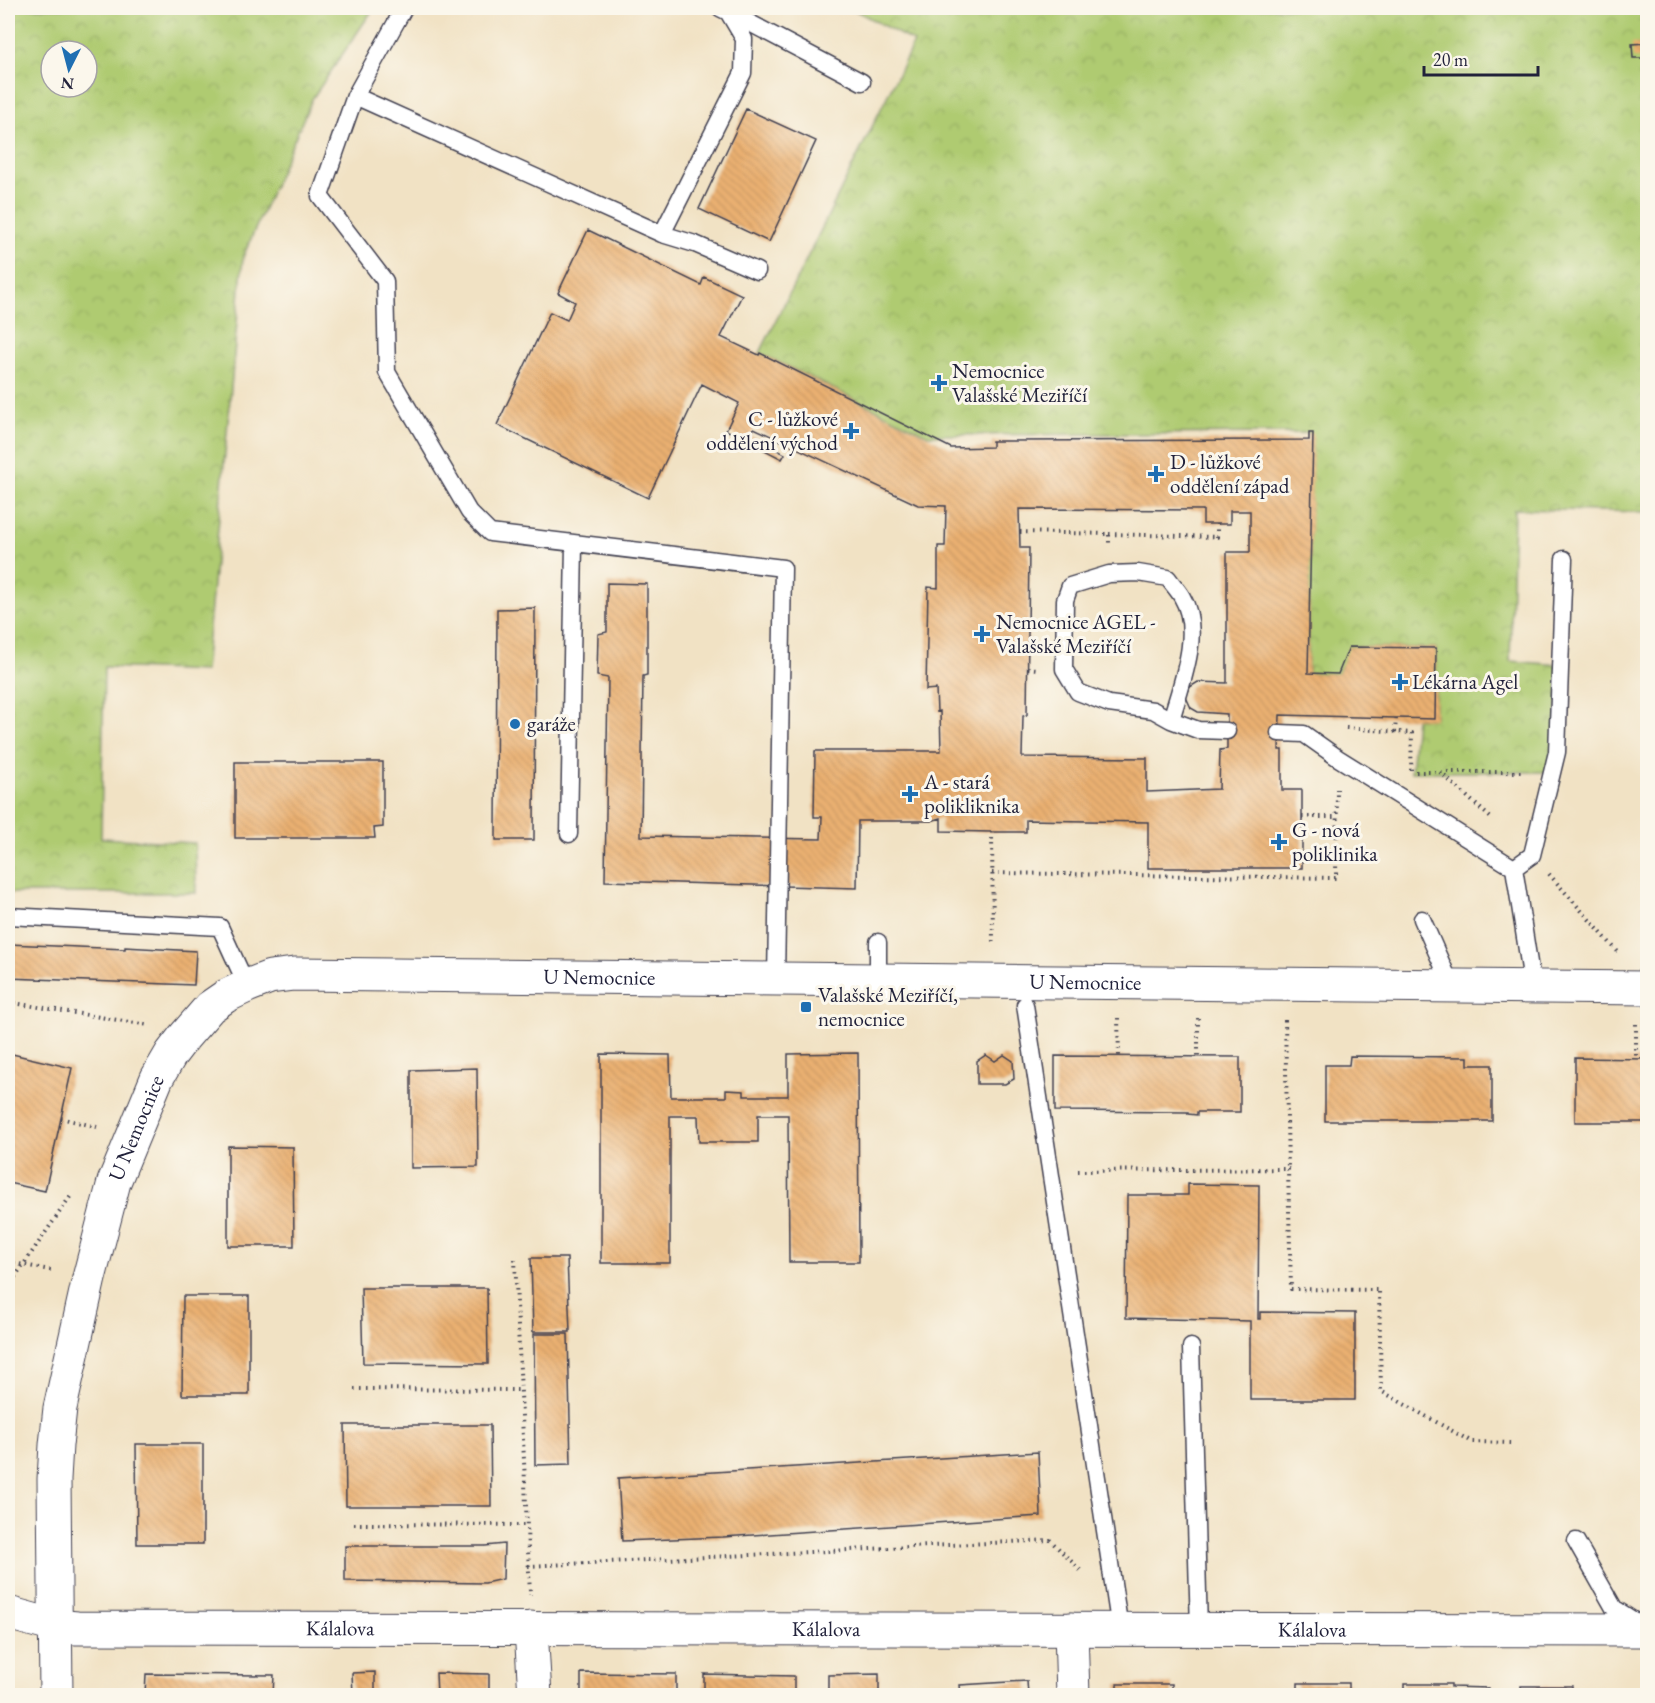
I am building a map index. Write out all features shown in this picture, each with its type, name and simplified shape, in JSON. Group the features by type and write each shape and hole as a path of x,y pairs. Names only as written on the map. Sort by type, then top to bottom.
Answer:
{"street":[{"name":"U Nemocnice","path":"56,1695 54,1479 56,1445 60,1408 88,1278 114,1182 157,1078 171,1054 210,1007 247,986 270,977 294,974 1647,988"},
{"name":"Kálalova","path":"8,1613 55,1626 78,1628 1647,1630"},
{"path":"531,1628 535,1695"},
{"path":"1071,1629 1073,1695"}],"lane":[{"path":"404,8 355,96 320,196 385,281 387,372 469,512 490,533 783,568 776,979"},
{"path":"662,234 743,73 744,39 724,10"},
{"path":"724,10 862,82"},
{"path":"355,96 662,234 695,244 757,271"},
{"path":"569,834 574,544"},
{"path":"1514,868 1532,855 1557,752 1564,559"},
{"path":"1171,720 1189,658 1190,620 1183,597 1168,578 1138,573 1109,574 1070,586 1065,600 1065,669 1078,692 1108,704 1153,710 1171,720 1198,729 1227,731"},
{"path":"1279,733 1305,734 1338,758 1514,868 1533,987"},
{"path":"8,916 220,927 247,986"},
{"path":"1422,919 1452,987"},
{"path":"878,942 878,980"},
{"path":"1025,1005 1120,1629"},
{"path":"1191,1347 1199,1629"},
{"path":"1576,1541 1614,1608 1647,1630"}],"path":[{"path":"1020,532 1217,537 1217,524"},
{"path":"1108,534 1109,574"},
{"path":"1395,732 1396,718"},
{"path":"1305,734 1324,727 1412,733 1411,772 1553,772"},
{"path":"992,873 1336,878 1338,758"},
{"path":"1440,772 1532,855 1624,959"},
{"path":"1302,817 1337,817"},
{"path":"992,832 994,981"},
{"path":"1118,1016 1119,1056"},
{"path":"1198,1016 1198,1056"},
{"path":"1285,1018 1291,1289 1379,1290 1381,1391 1472,1442 1513,1443"},
{"path":"1636,1019 1636,1059"},
{"path":"1050,1171 1288,1169"},
{"path":"8,1287 76,1189"},
{"path":"515,1259 531,1628"},
{"path":"8,1262 88,1278"},
{"path":"354,1389 520,1390"},
{"path":"354,1524 526,1525"}],"green space":[{"path":"8,8 374,8 312,99 243,257 205,671 104,667 101,838 195,843 196,893 8,893"},
{"path":"851,8 1647,8 1647,512 1514,509 1510,661 1560,665 1553,772 1411,772 1416,719 1435,718 1436,648 1350,647 1338,674 1308,673 1312,433 928,435 760,353 914,42"}],"building":[{"path":"1647,43 1647,58 1633,58 1632,44"},
{"path":"746,109 816,141 769,242 699,209"},
{"path":"588,230 701,285 704,277 742,295 721,337 759,355 760,353 951,448 992,447 992,441 1309,440 1309,433 1313,433 1308,673 1338,674 1349,647 1436,648 1435,719 1280,715 1279,750 1282,750 1282,790 1302,790 1302,868 1148,868 1148,822 1026,820 1026,832 992,832 941,831 941,818 931,821 858,821 857,888 605,881 608,678 597,676 598,634 607,632 607,583 647,584 647,675 643,676 641,836 821,839 822,817 814,817 815,751 941,751 940,711 937,712 936,689 926,690 928,587 938,588 938,546 945,546 946,506 918,505 754,428 750,436 785,454 782,459 726,430 739,403 702,384 648,498 497,425 550,312 567,320 575,302 558,293","holes":["1019,509 1203,510 1203,524 1230,524 1230,511 1250,511 1250,552 1227,552 1227,683 1198,682 1190,687 1186,697 1191,708 1198,712 1227,714 1227,749 1220,750 1219,789 1147,792 1147,758 1022,757 1023,716 1027,715 1029,548 1020,548"]},
{"name":"garáže","path":"535,608 534,840 496,840 497,609"},
{"path":"235,762 383,762 383,827 374,828 375,838 235,838"},
{"path":"8,944 196,951 194,985 8,978"},
{"path":"8,1053 72,1068 45,1191 8,1183"},
{"path":"858,1053 859,1262 789,1262 788,1115 758,1115 758,1142 699,1142 698,1116 670,1116 670,1263 601,1263 601,1054 670,1055 671,1097 726,1097 726,1090 744,1091 744,1096 788,1096 788,1054"},
{"path":"986,1055 995,1061 1004,1055 1013,1061 1014,1079 1005,1084 977,1084 977,1061"},
{"path":"1055,1056 1240,1057 1240,1112 1197,1112 1197,1115 1188,1114 1188,1112 1055,1111"},
{"path":"1350,1056 1468,1057 1468,1065 1492,1065 1492,1121 1325,1121 1325,1065 1349,1065"},
{"path":"1575,1058 1647,1059 1647,1122 1575,1122"},
{"path":"477,1068 478,1167 411,1168 411,1070"},
{"path":"228,1146 293,1147 294,1246 228,1246"},
{"path":"1188,1184 1259,1185 1258,1319 1260,1319 1260,1312 1355,1313 1355,1400 1250,1400 1250,1321 1126,1318 1127,1195 1188,1195"},
{"path":"531,1258 567,1258 570,1332 533,1332"},
{"path":"361,1288 487,1288 488,1364 363,1363"},
{"path":"183,1296 249,1296 249,1395 182,1395"},
{"path":"534,1334 568,1334 571,1464 535,1465"},
{"path":"345,1425 490,1425 491,1506 346,1506"},
{"path":"136,1444 203,1444 203,1544 137,1544"},
{"path":"1038,1452 1041,1516 723,1537 622,1541 618,1478"},
{"path":"504,1544 503,1579 485,1583 345,1581 345,1546"},
{"path":"375,1672 375,1695 353,1695 352,1673"},
{"path":"436,1673 489,1674 489,1695 437,1695"},
{"path":"581,1673 676,1674 676,1695 581,1695"},
{"path":"146,1674 274,1675 273,1695 145,1695"},
{"path":"704,1674 794,1676 794,1695 704,1695"},
{"path":"879,1674 879,1695 828,1695 828,1675"},
{"path":"1027,1681 1028,1695 961,1695 960,1685"},
{"path":"1298,1683 1349,1683 1349,1695 1298,1695"},
{"path":"1117,1684 1172,1684 1172,1695 1117,1695"},
{"path":"1404,1684 1451,1684 1451,1687 1488,1688 1488,1695 1404,1695"},
{"path":"1521,1686 1572,1686 1572,1695 1521,1695"}],"place":[{"name":"Nemocnice Valašské Meziříčí","path":"939,383"},
{"name":"C - lůžkové oddělení východ","path":"851,431"},
{"name":"D - lůžkové oddělení západ","path":"1156,474"},
{"name":"Nemocnice AGEL - Valašské Meziříčí","path":"982,634"},
{"name":"Lékárna Agel","path":"1400,682"},
{"name":"garáže","path":"515,724"},
{"name":"A - stará polikliknika","path":"910,794"},
{"name":"G - nová poliklinika","path":"1279,842"},
{"name":"Valašské Meziříčí, nemocnice","path":"806,1007"}]}
